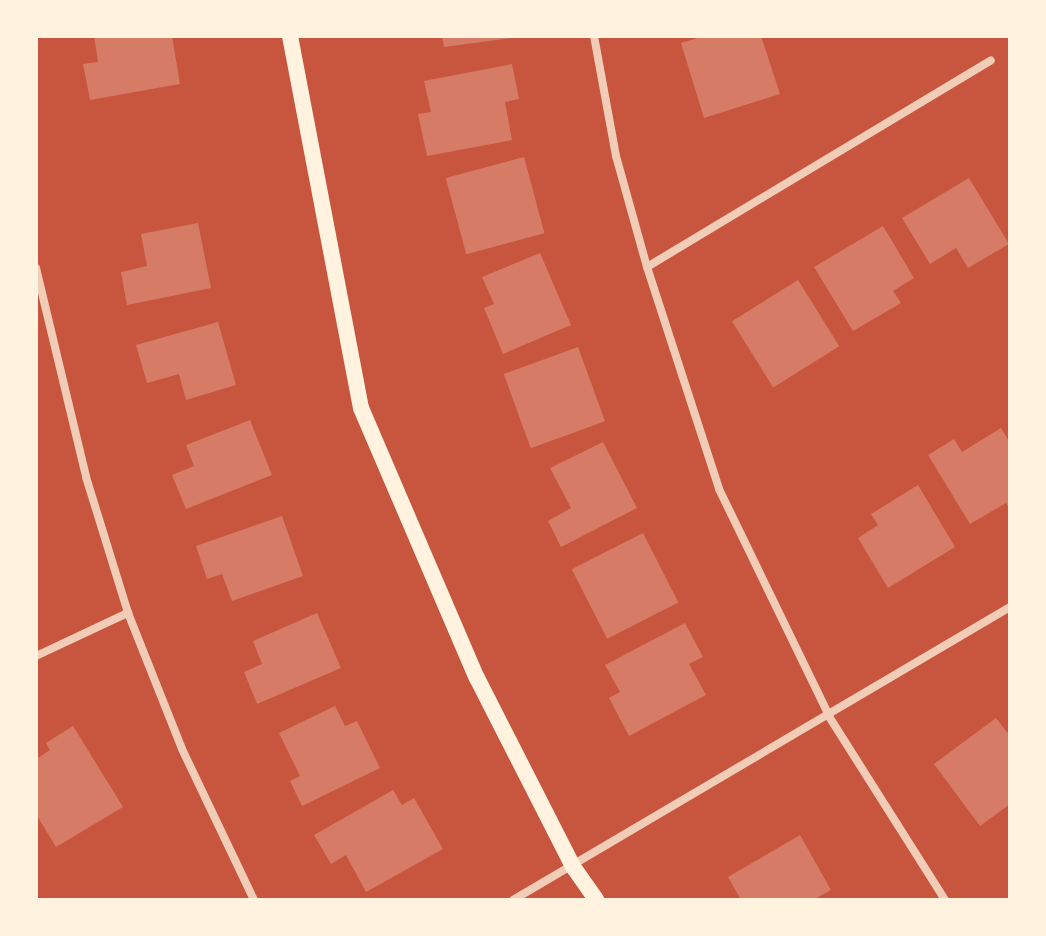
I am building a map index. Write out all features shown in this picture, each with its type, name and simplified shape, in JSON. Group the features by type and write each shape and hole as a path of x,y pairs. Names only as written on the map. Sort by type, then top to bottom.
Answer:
{"main road":[{"path":"290,36 361,408 477,678 574,868 596,900"}],"street":[{"path":"594,36 616,156 647,267 719,489 830,718 945,900"},
{"path":"647,267 991,60"},
{"path":"36,268 79,449 128,613 182,749 254,900"},
{"path":"513,900 574,868 830,718 1010,607"},
{"path":"36,656 128,613"}],"building":[{"path":"94,36 172,36 180,84 90,100 83,64 98,62"},
{"path":"442,36 512,36 512,38 444,47"},
{"path":"704,36 761,36 780,94 704,118 681,43"},
{"path":"512,64 519,99 505,102 512,140 427,156 418,114 431,112 424,81"},
{"path":"524,157 544,233 466,254 446,178"},
{"path":"969,178 1009,244 968,268 956,248 930,264 902,218"},
{"path":"198,223 211,288 127,305 121,272 147,266 141,234"},
{"path":"883,226 914,278 893,291 901,303 853,331 814,267"},
{"path":"540,253 571,325 503,354 484,308 494,304 482,277"},
{"path":"798,280 839,346 773,387 732,321"},
{"path":"218,322 236,385 186,400 179,374 147,383 136,345"},
{"path":"578,347 605,421 531,448 504,374"},
{"path":"250,420 272,475 186,509 172,475 194,466 186,445"},
{"path":"1001,428 1010,443 1010,510 1006,503 970,524 928,455 954,439 962,452"},
{"path":"603,442 637,508 561,547 548,521 571,508 550,468"},
{"path":"918,485 955,547 888,588 858,538 878,525 871,514"},
{"path":"282,516 303,576 232,601 222,574 207,579 196,546"},
{"path":"643,533 678,602 607,639 572,569"},
{"path":"317,613 341,668 257,704 244,672 262,664 253,641"},
{"path":"685,623 703,657 689,664 706,695 629,736 609,698 620,692 605,665"},
{"path":"335,706 345,726 357,721 380,768 302,806 290,781 300,776 279,733"},
{"path":"996,718 1010,736 1010,804 980,826 934,764"},
{"path":"73,726 123,807 56,847 36,814 36,759 50,750 46,743"},
{"path":"393,790 402,805 414,798 443,849 366,892 346,855 331,864 314,835"},
{"path":"800,835 831,890 813,900 741,900 728,877"}]}
